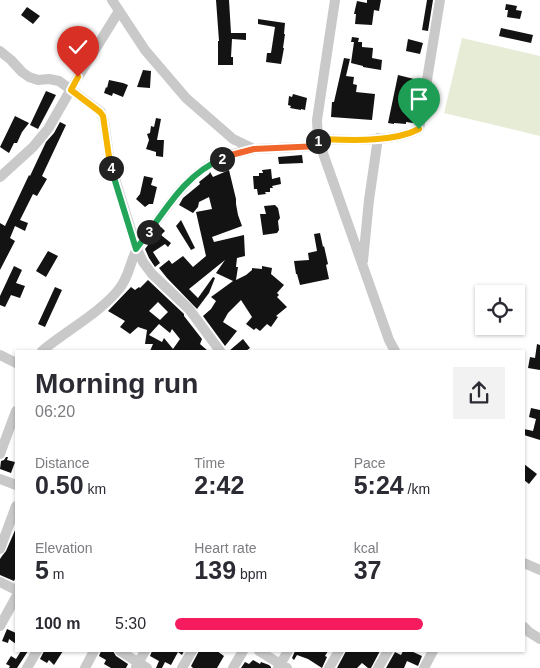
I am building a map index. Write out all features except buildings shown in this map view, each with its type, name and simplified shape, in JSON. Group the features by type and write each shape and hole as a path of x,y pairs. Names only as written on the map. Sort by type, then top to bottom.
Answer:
{"street":[{"path":"112,0 145,50 186,98 233,139 254,149"},
{"path":"334,0 317,120 319,142 389,340 394,350"},
{"path":"43,350 96,310 121,288 128,274 136,249 174,197 195,175 214,162 254,149 378,138 411,133 419,129 440,0"},
{"path":"0,177 33,147 48,129 119,11"},
{"path":"0,51 29,77 38,80 55,79 103,116 110,163 136,249 152,274 189,309 219,350"},
{"path":"362,264 368,200 378,138"},
{"path":"0,355 15,362"},
{"path":"0,454 14,423"},
{"path":"0,479 15,485"},
{"path":"0,550 15,510"},
{"path":"525,563 540,570"},
{"path":"0,582 15,590"},
{"path":"0,626 15,599"},
{"path":"526,630 540,639"},
{"path":"27,668 37,652"},
{"path":"86,668 94,652"},
{"path":"121,652 140,666 145,652"},
{"path":"182,668 191,652"},
{"path":"233,668 242,652"},
{"path":"260,652 282,667 288,652"},
{"path":"329,668 338,652"},
{"path":"378,668 387,652"},
{"path":"424,668 432,652"}],"green space":[{"path":"462,38 540,56 540,136 444,113"}],"route":[{"path":"78,77 71,90 103,116 110,163 136,249 174,197 195,175 214,162 254,149 320,146 318,139 357,140 387,138 411,133 419,129"}]}
